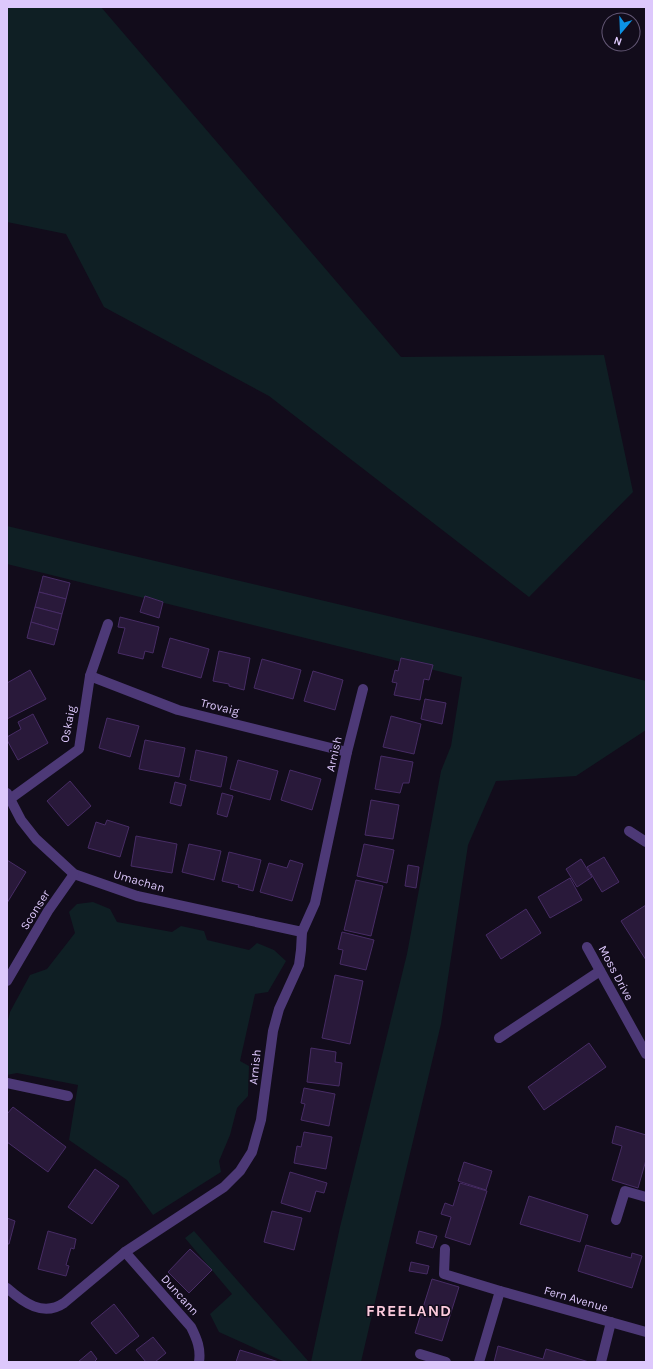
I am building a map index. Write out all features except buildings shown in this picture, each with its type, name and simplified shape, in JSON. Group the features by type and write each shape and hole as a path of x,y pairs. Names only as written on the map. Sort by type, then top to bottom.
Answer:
{"street":[{"name":"Oskaig","path":"9,796 79,749 90,676 108,624"},
{"name":"Trovaig","path":"90,676 178,710 347,752"},
{"name":"Arnish","path":"7,1288 16,1296 34,1306 46,1310 57,1308 125,1252 224,1187 240,1171 252,1152 261,1120 273,1031 279,1009 299,965 302,932 315,903 347,752 363,689"},
{"name":"Umachan","path":"9,796 21,820 36,839 74,874 137,896 302,932"},
{"path":"629,831 646,842"},
{"name":"Sconser","path":"7,981 48,911 74,874"},
{"name":"Moss Drive","path":"587,947 646,1054"},
{"path":"499,1038 600,970"},
{"path":"7,1084 68,1096"},
{"path":"616,1220 625,1191 646,1197"},
{"name":"Fern Avenue","path":"445,1249 444,1274 611,1322 645,1329"},
{"name":"Duncann","path":"125,1252 191,1327 198,1342 200,1355 199,1362"},
{"path":"478,1362 500,1291"},
{"path":"600,1362 611,1322"},
{"path":"420,1354 446,1362"}],"shaded area":[{"path":"7,7 101,7 401,357 604,355 633,492 529,597 269,396 104,307 66,234 7,222"},
{"path":"7,526 481,638 646,681 646,730 576,776 496,781 468,845 441,1024 361,1362 311,1362 340,1227 407,954 441,771 451,746 462,677 7,564"},
{"path":"93,902 110,909 117,922 172,932 181,926 204,931 207,940 249,950 257,943 274,950 286,961 268,992 255,994 240,1061 249,1066 248,1096 237,1108 230,1135 219,1161 221,1172 153,1215 127,1180 69,1140 78,1085 17,1073 7,1075 7,1024 10,1012 30,975 47,969 75,933 69,912 77,904"},
{"path":"194,1231 309,1362 285,1362 219,1332 210,1314 232,1294 185,1238"}],"district":[{"name":"FREELAND","path":"409,1310"}]}
